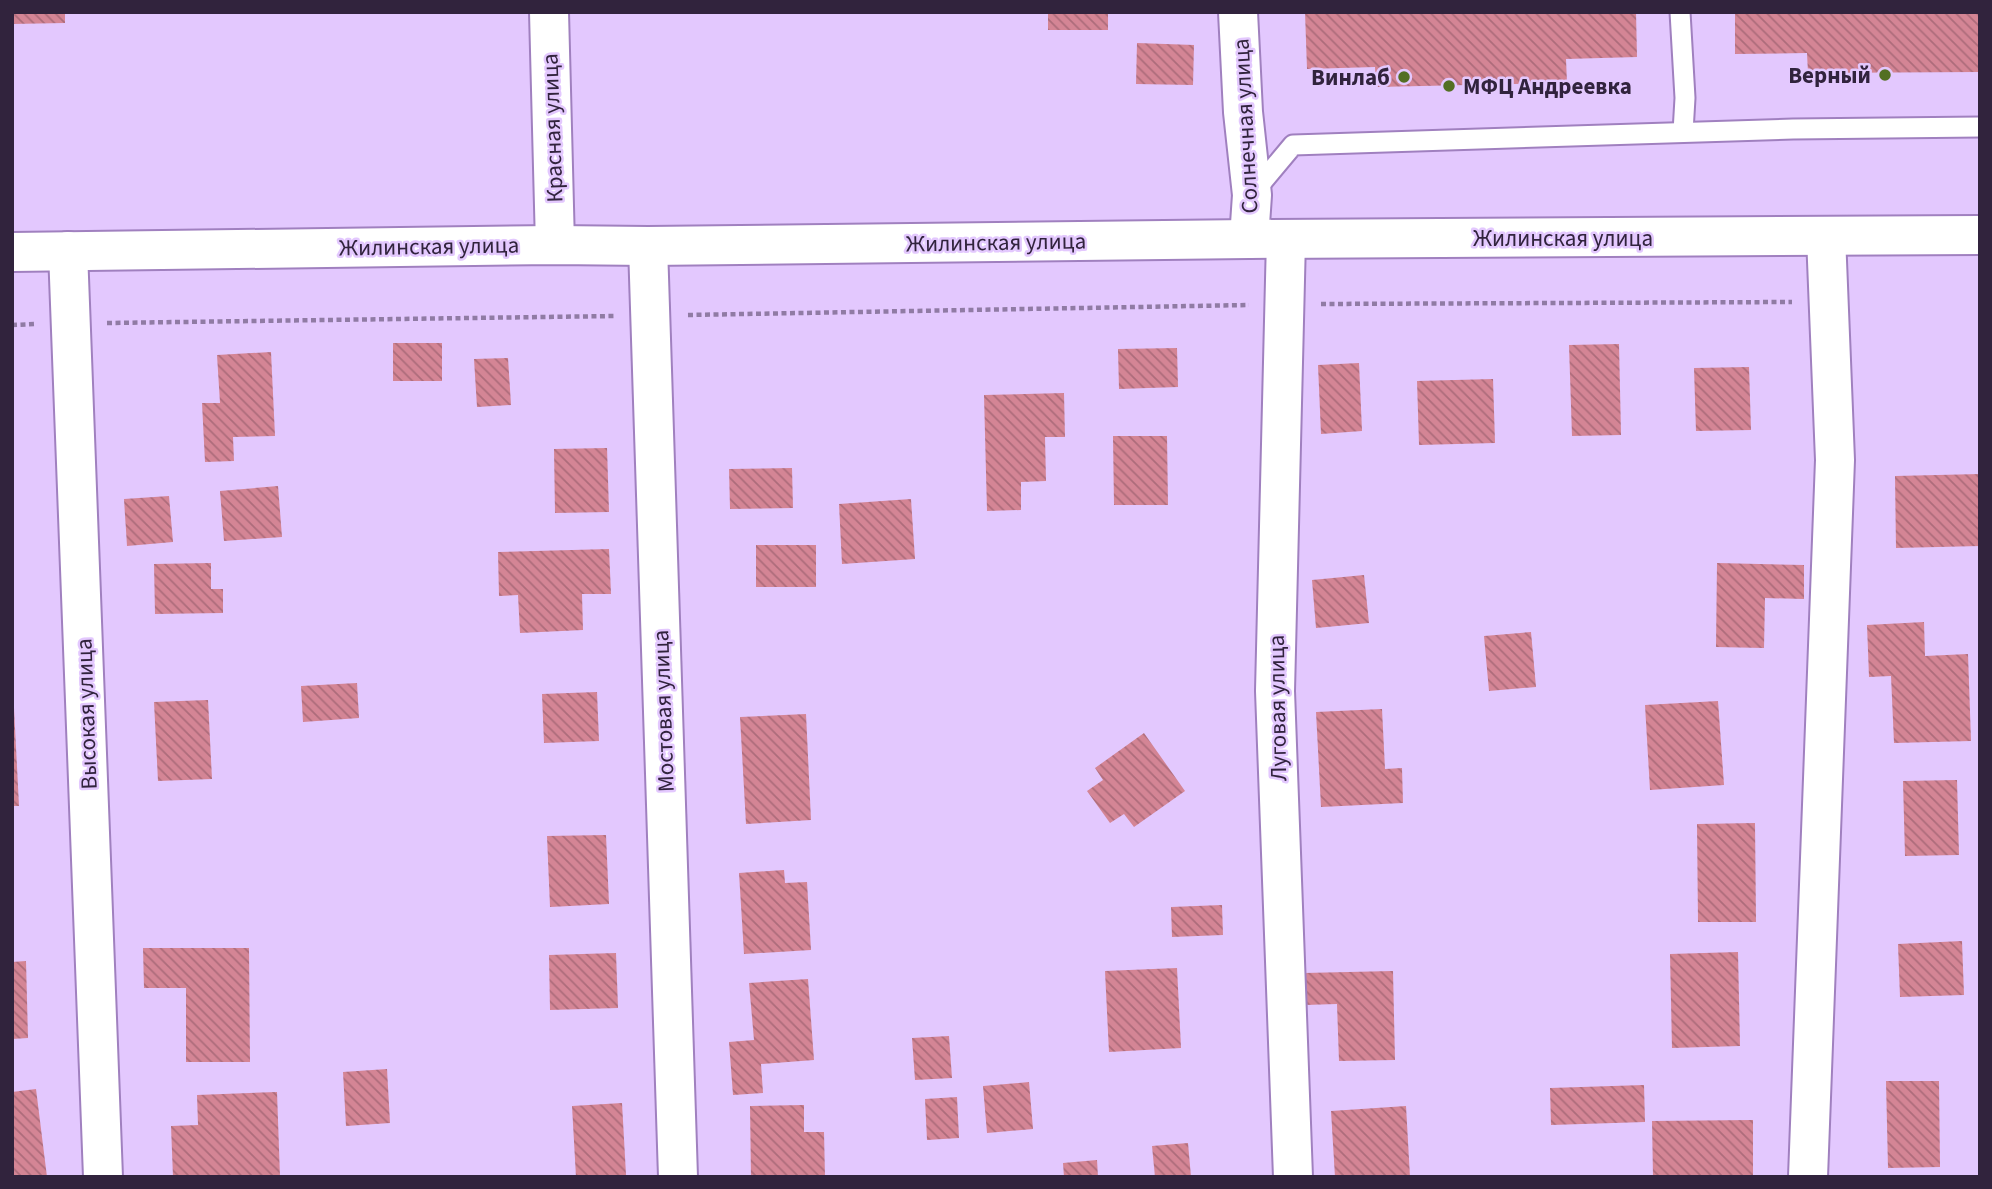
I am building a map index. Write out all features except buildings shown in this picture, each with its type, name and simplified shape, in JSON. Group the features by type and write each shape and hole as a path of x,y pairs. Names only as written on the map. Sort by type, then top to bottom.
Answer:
{"street":[{"name":"Красная улица","path":"549,12 555,245"},
{"name":"Солнечная улица","path":"1238,12 1243,112 1252,195 1268,239"},
{"name":"Жилинская улица","path":"12,252 1980,234"},
{"path":"1808,1177 1835,460 1826,236"},
{"name":"Луговая улица","path":"1268,239 1284,304 1275,691 1293,1177"},
{"name":"Мостовая улица","path":"648,246 678,1177"},
{"name":"Высокая улица","path":"68,251 103,1177"}],"lane":[{"path":"1680,12 1685,98 1683,132"},
{"path":"1252,195 1293,145 1683,132 1980,127"}],"path":[{"path":"12,325 1284,304 1828,303"}],"place":[{"name":"Верный","path":"1885,75"},
{"name":"Винлаб","path":"1404,77"},
{"name":"МФЦ Андреевка","path":"1449,86"}]}
